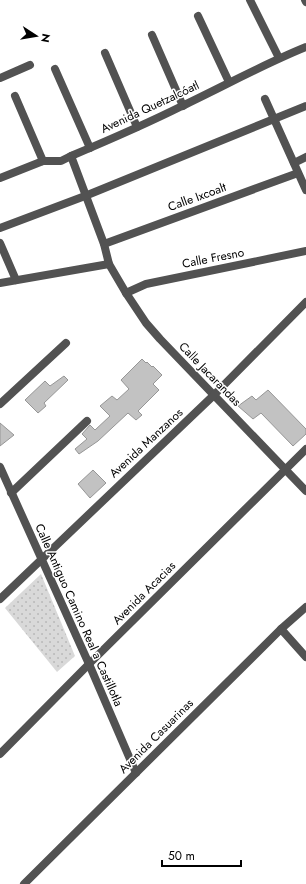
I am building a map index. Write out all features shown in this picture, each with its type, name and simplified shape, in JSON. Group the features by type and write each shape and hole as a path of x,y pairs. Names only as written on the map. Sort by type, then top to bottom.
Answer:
{"street":[{"path":"250,0 279,58"},
{"path":"198,16 229,82"},
{"path":"152,35 183,106"},
{"name":"Avenida Quetzalcóatl","path":"0,178 43,161 61,161 183,106 229,82 254,72 279,58 306,47"},
{"path":"105,53 137,127"},
{"path":"0,78 30,65"},
{"path":"55,69 90,148"},
{"path":"15,96 43,161"},
{"path":"265,98 306,190"},
{"path":"0,228 85,196 306,106"},
{"name":"Calle Jacarandas","path":"71,156 104,244 109,264 126,293 146,322 155,334 306,491"},
{"path":"294,163 306,157"},
{"name":"Calle Ixcoalt","path":"104,244 298,173"},
{"path":"0,243 16,280"},
{"name":"Calle Fresno","path":"126,293 146,284 306,251"},
{"path":"0,282 109,264"},
{"name":"Avenida Manzanos","path":"0,599 40,559 214,395 306,302"},
{"path":"0,404 66,343"},
{"path":"11,493 87,421"},
{"name":"Avenida Acacias","path":"0,754 306,449"},
{"name":"Calle Antiguo Camino Real a Castillotla","path":"0,467 40,559 89,664 136,773"},
{"name":"Avenida Casuarinas","path":"24,884 281,629 306,607"},
{"path":"281,629 306,657"}],"shaded area":[{"path":"41,574 75,656 57,672 5,608"}],"building":[{"path":"142,359 152,367 153,366 162,375 153,384 159,390 138,411 142,415 136,420 128,413 98,441 79,454 75,449 87,439 82,434 90,425 95,430 110,416 100,406 112,396 117,400 129,389 121,380"},
{"path":"64,376 68,380 44,403 46,406 38,413 25,400 45,381 50,386"},
{"path":"268,390 306,429 306,434 293,446 261,413 253,419 238,406 252,396 256,400"},
{"path":"0,423 14,435 0,446"},
{"path":"93,470 106,483 90,498 78,484"}]}
